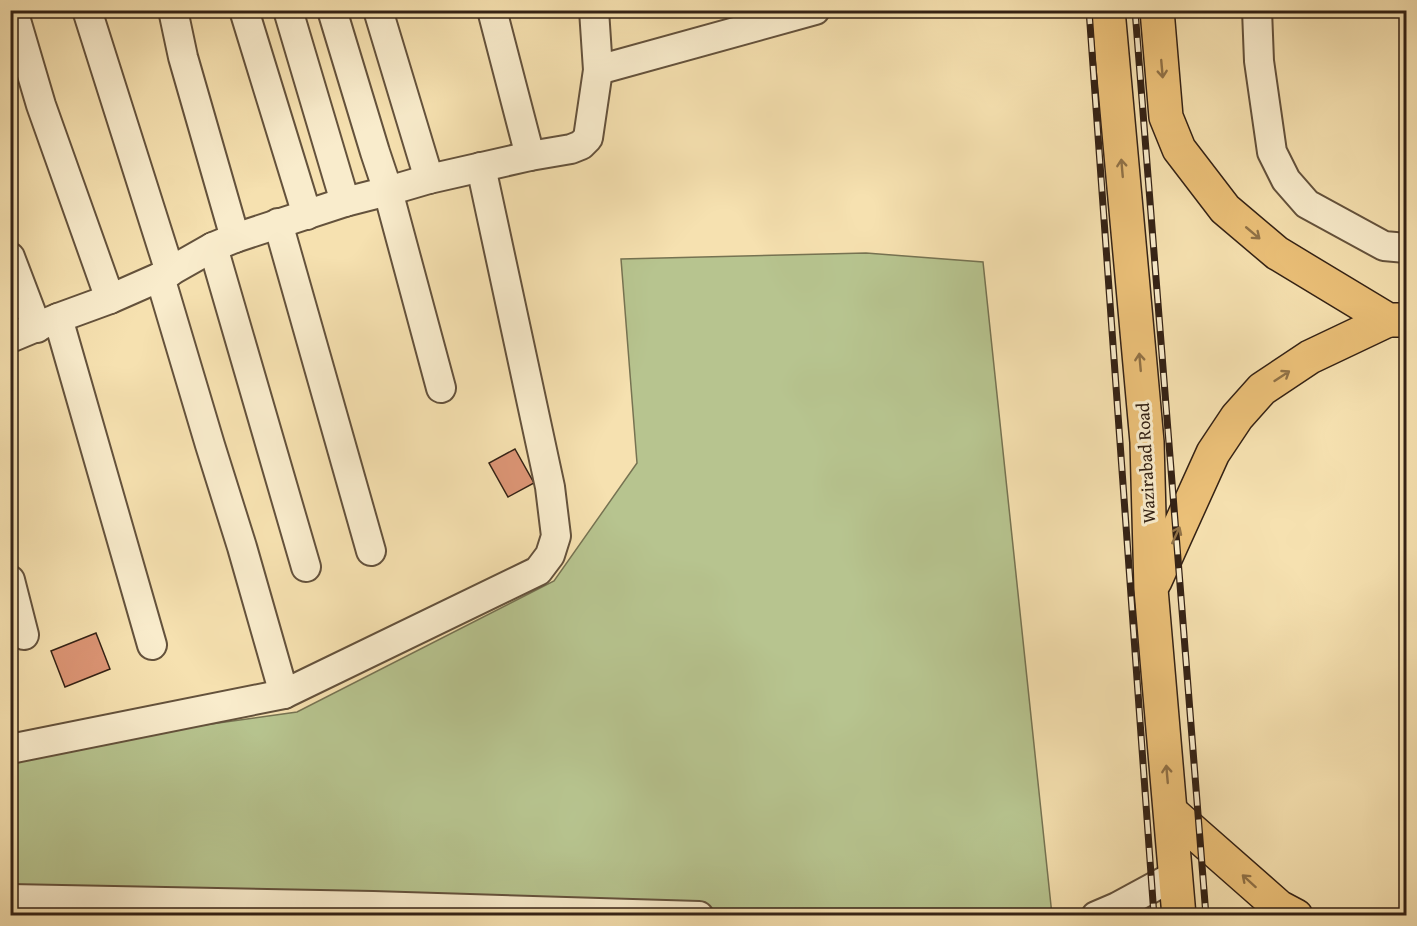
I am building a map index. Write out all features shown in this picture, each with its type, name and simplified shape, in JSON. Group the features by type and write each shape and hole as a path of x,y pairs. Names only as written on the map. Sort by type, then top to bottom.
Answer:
{"main road":[{"name":"Wazirabad Road","path":"1108,10 1147,442 1151,589 1179,915"},
{"path":"1157,10 1166,117 1179,149 1225,210 1277,254 1397,320"},
{"path":"1151,589 1213,453 1237,417 1262,388 1310,357 1397,320"},
{"path":"1171,813 1279,907 1296,915"}],"street":[{"path":"13,10 41,105 110,299"},
{"path":"87,10 165,274 210,445 284,694"},
{"path":"173,10 224,242 306,567"},
{"path":"244,10 307,215"},
{"path":"288,10 345,202"},
{"path":"332,10 388,192 441,388"},
{"path":"378,10 429,179"},
{"path":"492,10 530,156"},
{"path":"10,338 110,299 165,274 224,242 278,223 429,179 581,146 588,138 598,70 594,10"},
{"path":"598,70 815,10"},
{"path":"1257,10 1259,61 1272,152 1286,180 1306,204 1384,246 1407,248"},
{"path":"10,749 284,694 538,571 550,555 556,536 550,487 481,167"},
{"path":"278,223 371,551"},
{"path":"10,257 47,323 152,645"},
{"path":"10,580 24,635"},
{"path":"1096,915 1117,907 1176,875"},
{"path":"10,899 699,915"}],"green space":[{"path":"866,253 983,262 1052,915 11,915 10,752 297,712 554,581 637,463 621,259"}],"building":[{"path":"515,449 534,483 508,497 489,463"},
{"path":"96,633 110,669 65,687 51,651"}],"railway":[{"path":"1089,10 1154,916"},
{"path":"1135,10 1206,916"}]}
